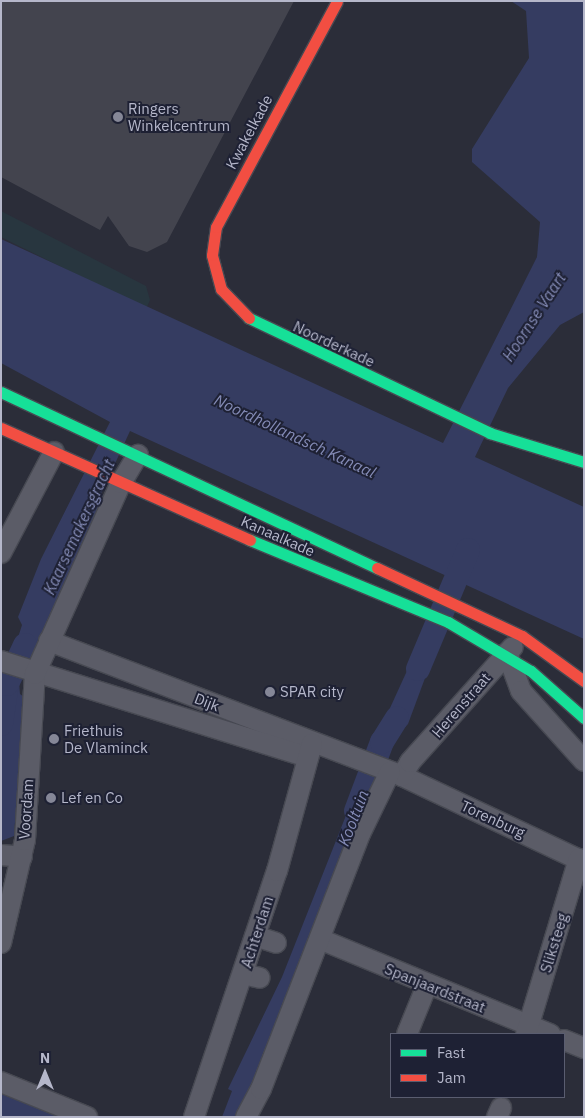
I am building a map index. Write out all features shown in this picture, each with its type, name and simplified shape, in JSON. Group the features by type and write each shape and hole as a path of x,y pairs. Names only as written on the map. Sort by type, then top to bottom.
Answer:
{"street":[{"name":"Kwakelkade","path":"218,283 212,248 216,228 337,1"},
{"name":"Noorderkade","path":"218,283 232,303 259,324 490,433 584,462"},
{"name":"Kanaalkade","path":"1,392 90,432 522,636"},
{"path":"1,428 54,452 1,553"},
{"name":"Kanaalkade","path":"54,452 324,573 448,622 507,654"},
{"path":"17,667 49,641 132,453"},
{"path":"522,636 584,681"},
{"name":"Herenstraat","path":"385,770 410,762 522,636"},
{"name":"Dijk","path":"49,641 310,751"},
{"path":"507,654 584,718"},
{"path":"507,654 521,691 584,761"},
{"name":"Dijk","path":"17,667 310,751 385,770"},
{"name":"Voordam","path":"1,943 22,857 17,667"},
{"name":"Achterdam","path":"194,1117 252,976 255,936 310,751"},
{"path":"246,1117 261,1089 322,940 385,770"},
{"name":"Torenburg","path":"385,770 581,861"},
{"path":"1,855 22,857"},
{"name":"Sliksteeg","path":"528,1030 581,861"},
{"path":"255,936 276,943"},
{"name":"Spanjaardstraat","path":"322,940 528,1030 544,1033"},
{"path":"407,1033 427,985"},
{"path":"565,1040 584,1048"},
{"path":"1,1082 86,1117"}],"shaded area":[{"path":"1,211 146,286 150,300 146,309 1,237"}],"water":[{"path":"511,1 584,1 584,312 560,325 508,388 475,457 584,507 584,639 130,431 101,494 105,498 31,658 13,653 22,625 18,617 41,559 110,422 1,363 1,239 443,443 537,257 540,222 472,162 472,149 529,58 526,11"},
{"path":"422,638 438,643 408,724 385,748 374,743"},
{"path":"5,675 19,682 20,694 24,697 14,836 1,841 1,676"},
{"name":"Kooltuin","path":"360,780 371,783 371,787 315,938 239,1117 222,1117 232,1091 228,1089 282,977"},
{"path":"1,1094 60,1117 1,1117"}],"building":[{"name":"Ringers Winkelcentrum","path":"1,1 294,1 167,242 147,252 129,246 108,216 100,230 1,177"}],"waterway":[{"name":"Kooltuin","path":"418,669 468,550"},
{"name":"Voordam","path":"1,724 7,684 25,645"},
{"name":"Kooltuin","path":"356,811 382,742 397,718"}],"traffic: fast":[{"path":"249,318 490,433 584,462"},
{"path":"1,392 377,568"},
{"path":"250,540 448,622 531,671 584,718"}],"traffic: jam":[{"path":"249,318 221,289 212,255 216,227 337,1"},
{"path":"1,428 250,540"},
{"path":"377,568 522,636 584,681"}],"place":[{"name":"Ringers Winkelcentrum","path":"118,117"},
{"name":"SPAR city","path":"270,692"},
{"name":"Friethuis De Vlaminck","path":"54,739"},
{"name":"Lef en Co","path":"51,798"}],"water label":[{"name":"Hoornse Vaart","path":"534,317"},
{"name":"Noordhollandsch Kanaal","path":"295,436"},
{"name":"Kaarsemakersgracht","path":"79,527"}]}
